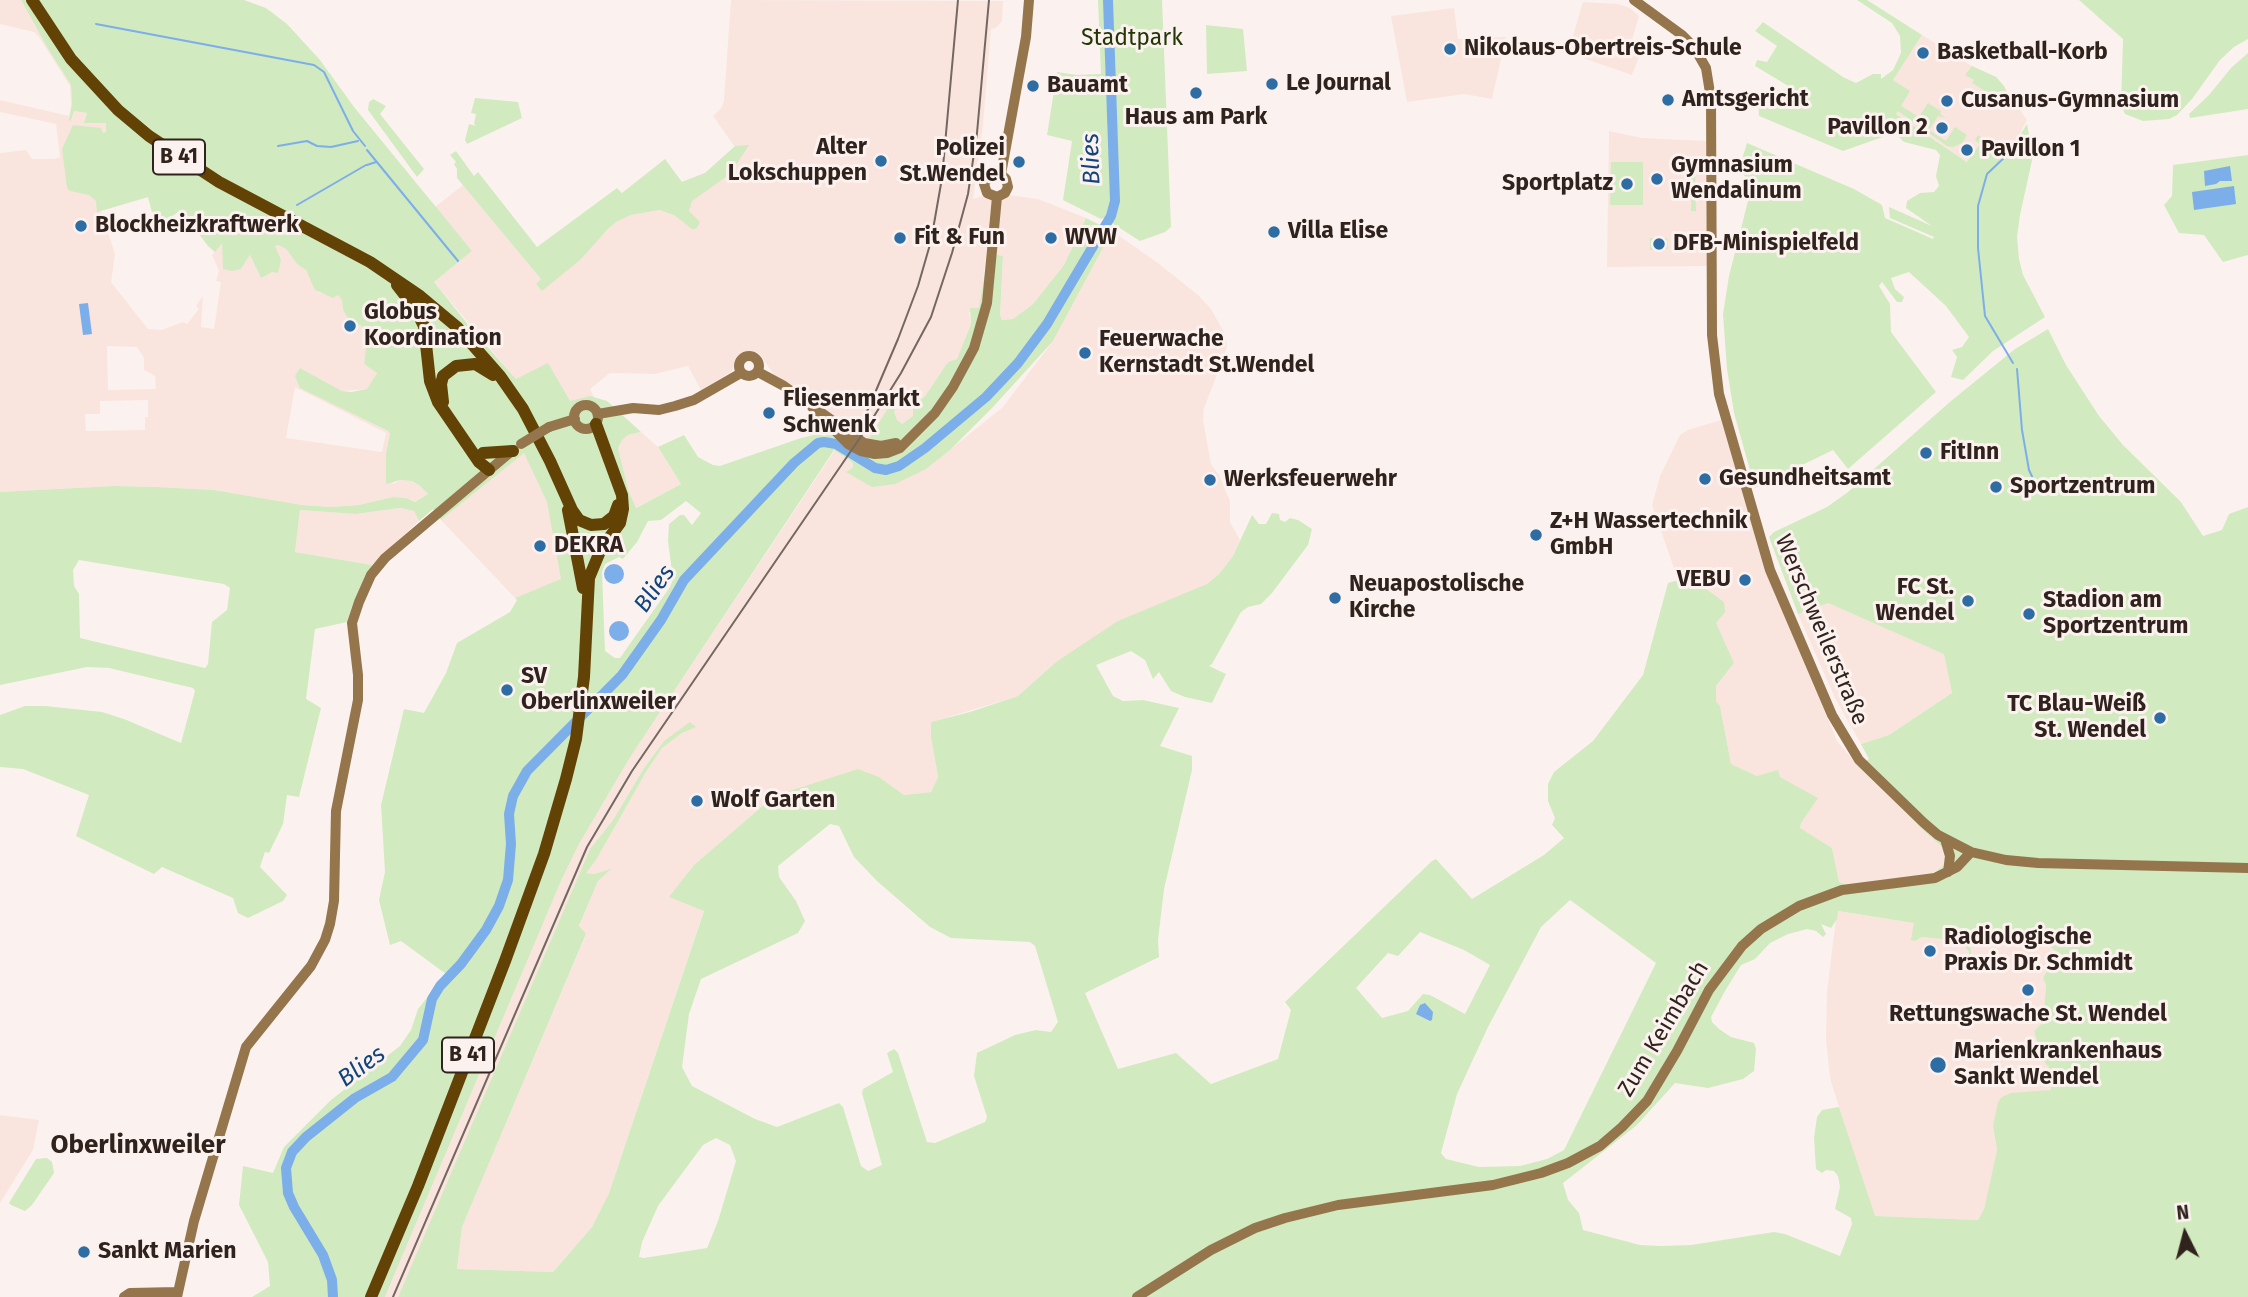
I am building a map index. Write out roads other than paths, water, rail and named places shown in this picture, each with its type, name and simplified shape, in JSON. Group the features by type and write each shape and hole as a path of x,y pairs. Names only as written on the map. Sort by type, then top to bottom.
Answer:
{"highway":[{"name":"B 41","path":"32,0 79,68 118,110 149,136 219,182 370,262 421,296 457,327 500,376 523,409 550,461 568,509 575,536 587,627 576,739 557,811 530,894 418,1186 371,1297"},
{"path":"370,262 396,284 415,308 426,338 433,392 480,462 491,468"},
{"path":"491,468 483,453 469,439 444,404 441,393 443,376 466,363 483,367 523,409"},
{"path":"550,461 575,515 591,525 598,526 610,521 618,506 614,486 592,434 593,422"},
{"path":"587,627 591,569 601,549 620,523 623,509 622,495 593,422"},
{"path":"483,453 517,447"}],"main road":[{"path":"1000,174 1026,37 1029,0"},
{"name":"Werschweilerstraße","path":"1634,0 1682,35 1694,47 1706,68 1711,99 1714,360 1724,416 1770,570 1843,737 1859,760 1924,823 1945,839 1967,850 2006,860 2038,863 2248,868"},
{"path":"1000,174 1006,179 1008,187 1005,193 997,197 987,193 984,184 989,176 1000,174"},
{"path":"758,372 784,386 864,443 887,450 911,435 935,413 974,348 987,303 997,197"},
{"path":"741,373 740,361 748,356 759,362 758,372"},
{"path":"741,373 750,377 758,372"},
{"path":"593,422 594,408 584,406 576,411 575,419 579,426 593,422 633,408 659,410 694,400 741,373"},
{"path":"124,1297 130,1293 177,1294 201,1197 246,1047 311,966 325,940 334,901 337,807 358,700 353,617 365,588 378,566 435,514 517,447 550,427 575,419"},
{"path":"1945,839 1949,868"},
{"name":"Zum Keimbach","path":"1137,1297 1211,1250 1255,1228 1313,1210 1493,1185 1541,1173 1568,1163 1600,1146 1647,1101 1678,1051 1709,990 1742,946 1762,929 1799,906 1842,890 1864,885 1922,880 1957,867 1967,850"}],"water":[{"path":"2230,166 2232,181 2220,181 2205,186 2204,171"},
{"path":"2234,186 2236,204 2194,210 2192,192"},
{"path":"88,303 92,334 83,335 79,304"},
{"path":"610,564 618,564 624,574 618,584 610,584 604,578 604,570"},
{"path":"615,621 623,621 629,631 623,641 615,641 609,635 609,627"},
{"path":"1425,1003 1433,1012 1430,1021 1416,1014 1420,1005"}],"waterway":[{"name":"Blies","path":"333,1297 332,1280 323,1255 288,1193 286,1168 292,1152 306,1137 355,1098 392,1077 423,1040 432,999 486,930 499,906 508,880 511,844 509,814 513,796 527,771 622,675 661,620 684,580 794,463 818,443 824,442 836,444 875,468 886,470 899,466 986,397 1018,363 1047,324 1111,216 1115,201 1108,0"},
{"path":"96,24 314,65 324,72 353,131 365,146"},
{"path":"278,146 307,141 317,146 331,147 358,141"},
{"path":"367,150 458,261"},
{"path":"2007,155 1987,174 1978,206 1978,248 1985,316 2013,363"},
{"path":"367,165 376,162"},
{"path":"297,205 366,165"},
{"path":"255,229 263,224"},
{"path":"2017,369 2022,430 2029,470 2035,483"}],"railway":[{"path":"866,414 918,286 931,241 942,178 958,0"},
{"path":"393,1297 587,847 632,771 866,429 901,373 931,317 968,194 977,133 989,0"}],"place":[{"name":"Nikolaus-Obertreis-Schule","path":"1450,49"},
{"name":"Basketball-Korb","path":"1923,53"},
{"name":"Le Journal","path":"1272,84"},
{"name":"Bauamt","path":"1033,86"},
{"name":"Haus am Park","path":"1196,93"},
{"name":"Amtsgericht","path":"1668,100"},
{"name":"Cusanus-Gymnasium","path":"1947,101"},
{"name":"Pavillon 2","path":"1942,128"},
{"name":"Pavillon 1","path":"1967,150"},
{"name":"Alter Lokschuppen","path":"881,161"},
{"name":"Polizei St.Wendel","path":"1019,162"},
{"name":"Gymnasium Wendalinum","path":"1657,179"},
{"name":"Sportplatz","path":"1627,184"},
{"name":"Blockheizkraftwerk","path":"81,226"},
{"name":"Villa Elise","path":"1274,232"},
{"name":"Fit & Fun","path":"900,238"},
{"name":"WVW","path":"1051,238"},
{"name":"DFB-Minispielfeld","path":"1659,244"},
{"name":"Globus Koordination","path":"350,326"},
{"name":"Feuerwache Kernstadt St.Wendel","path":"1085,353"},
{"name":"Fliesenmarkt Schwenk","path":"769,413"},
{"name":"FitInn","path":"1926,453"},
{"name":"Gesundheitsamt","path":"1705,479"},
{"name":"Werksfeuerwehr","path":"1210,480"},
{"name":"Sportzentrum","path":"1996,487"},
{"name":"Z+H Wassertechnik GmbH","path":"1536,535"},
{"name":"DEKRA","path":"540,546"},
{"name":"VEBU","path":"1745,580"},
{"name":"Neuapostolische Kirche","path":"1335,598"},
{"name":"FC St. Wendel","path":"1968,601"},
{"name":"Stadion am Sportzentrum","path":"2029,614"},
{"name":"SV Oberlinxweiler","path":"507,690"},
{"name":"TC Blau-Weiß St. Wendel","path":"2160,718"},
{"name":"Wolf Garten","path":"697,801"},
{"name":"Radiologische Praxis Dr. Schmidt","path":"1930,951"},
{"name":"Rettungswache St. Wendel","path":"2028,990"},
{"name":"Marienkrankenhaus Sankt Wendel","path":"1938,1065"},
{"name":"Sankt Marien","path":"84,1252"}],"district":[{"name":"Oberlinxweiler","path":"138,1146"}],"park label":[{"name":"Stadtpark","path":"1132,39"}]}
